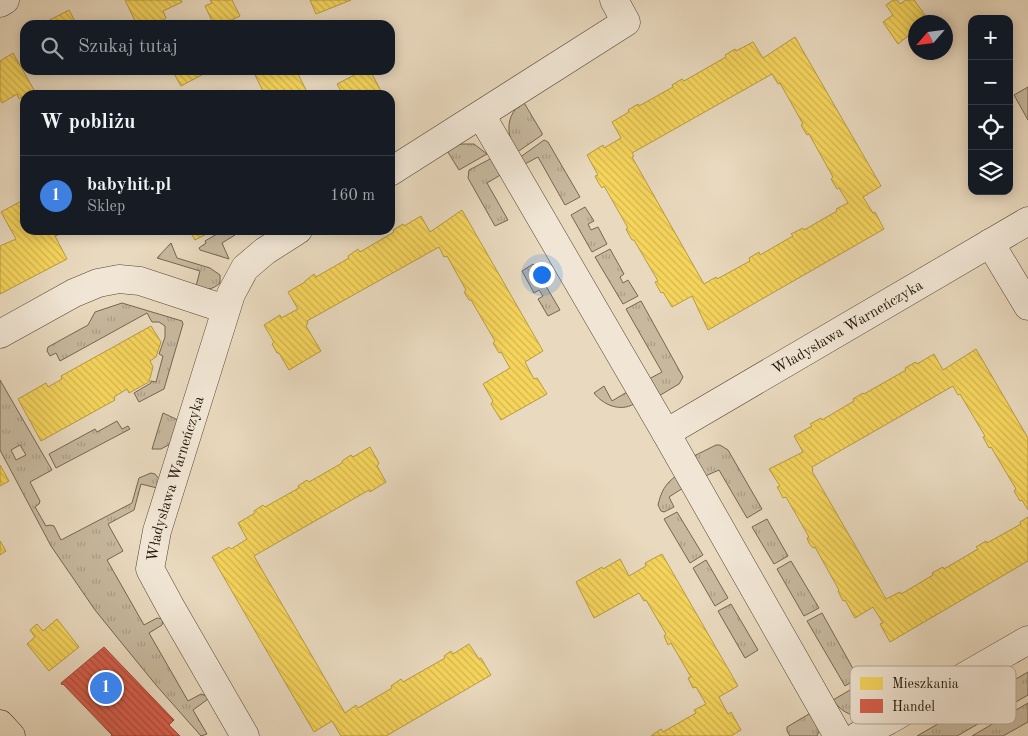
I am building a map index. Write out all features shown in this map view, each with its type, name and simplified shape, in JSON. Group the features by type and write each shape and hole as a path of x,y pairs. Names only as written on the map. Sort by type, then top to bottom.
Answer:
{"main road":[{"path":"0,724 11,736"}],"street":[{"path":"0,3 5,0"},
{"path":"395,169 481,115 620,11"},
{"path":"481,115 666,433 838,736"},
{"name":"Władysława Warneńczyka","path":"666,433 1028,221"},
{"name":"Władysława Warneńczyka","path":"245,736 150,570 157,530 231,294 245,268 265,251 290,235"},
{"path":"990,243 1028,306"},
{"path":"0,334 74,293 98,283 119,279 140,281 225,309"},
{"path":"983,666 1028,640"},
{"path":"858,736 881,724"}],"green space":[{"path":"1028,87 1028,120 1014,95"},
{"path":"523,101 542,135 516,153 510,138 509,125 513,113"},
{"path":"544,140 548,142 580,197 565,205 538,157 523,165 519,158"},
{"path":"461,144 474,144 487,154 459,170 446,149"},
{"path":"492,158 502,174 487,183 508,220 495,226 468,178 469,170"},
{"path":"585,207 594,221 588,224 591,230 598,227 607,244 592,252 571,215"},
{"path":"215,235 235,235 222,243 229,259 200,250 199,248 206,243 205,241"},
{"path":"171,243 177,258 210,268 220,275 220,283 209,289 200,288 196,286 200,271 157,258"},
{"path":"610,249 624,274 620,277 623,283 628,280 638,296 623,304 595,257"},
{"path":"533,264 560,310 548,316 538,299 543,296 539,290 534,293 522,271"},
{"path":"641,301 683,377 679,384 657,397 647,380 662,372 626,309"},
{"path":"122,303 182,321 183,324 164,389 139,402 134,393 151,383 151,381 156,382 163,356 159,354 165,337 165,326 159,322 152,322 147,313 60,361 56,353 50,356 47,351 48,347 88,325 95,312"},
{"path":"0,380 52,470 30,482 40,501 35,507 46,526 54,526 61,540 132,503 139,478 151,473 155,474 160,480 157,488 141,484 134,510 108,524 123,551 107,560 144,625 157,618 163,619 162,625 149,633 188,701 201,694 207,696 208,699 193,710 207,734 201,736 156,685 95,610 51,546 0,450","holes":["20,445 26,455 16,460 11,450"]},
{"path":"604,386 612,401 627,392 634,404 618,407 602,401 594,393"},
{"path":"163,413 178,420 170,444 161,449 152,449"},
{"path":"117,421 122,429 128,426 130,429 56,468 49,454 95,429 97,432"},
{"path":"716,445 720,445 728,450 762,509 747,518 719,470 703,477 694,456"},
{"path":"676,476 683,488 669,497 674,507 664,512 661,511 658,505 662,492 666,485"},
{"path":"677,512 703,555 690,563 664,519"},
{"path":"767,519 788,556 774,564 752,527"},
{"path":"706,560 728,598 715,606 693,568"},
{"path":"791,561 819,608 804,616 777,569"},
{"path":"731,604 758,650 745,658 718,611"},
{"path":"822,613 852,666 850,666 850,683 845,686 807,621"},
{"path":"1028,672 1028,695 1016,702 1016,679"},
{"path":"850,690 850,714 838,706 833,700"},
{"path":"1028,703 1028,722 1003,736 972,736 992,724 1016,724 1016,710"},
{"path":"814,711 819,731 817,736 790,736 787,727"},
{"path":"938,724 978,724 957,736 917,736"}],"building: Mieszkania":[{"path":"125,0 181,0 182,2 163,11 166,18 163,20 135,20"},
{"path":"210,0 232,0 240,16 231,20 212,20 205,6 212,3"},
{"path":"310,0 351,0 316,14"},
{"path":"893,0 897,0 900,4 906,0 914,0 925,15 908,15 908,36 898,44 883,22 893,15 886,5"},
{"path":"69,10 74,20 50,20"},
{"path":"795,37 881,186 863,197 873,213 875,212 884,229 708,330 692,296 672,307 663,292 661,293 655,282 658,281 634,240 632,240 626,229 628,228 604,186 602,188 598,182 595,176 598,175 587,155 603,145 604,148 621,138 612,122 629,112 628,110 673,87 672,85 682,79 684,81 726,57 725,55 735,49 736,51 753,42 763,58","holes":["772,74 778,84 780,83 803,124 801,125 807,135 809,134 833,177 831,179 848,203 804,230 803,228 791,234 793,236 760,255 759,252 749,258 750,261 704,284 632,157 634,156 632,153"]},
{"path":"13,53 20,65 20,75 25,75 34,90 20,90 20,98 17,94 2,103 0,100 0,61"},
{"path":"175,75 202,75 181,86"},
{"path":"255,75 298,75 306,90 262,90"},
{"path":"354,75 373,75 380,90 340,90 337,84"},
{"path":"20,202 20,235 58,235 55,236 67,259 0,294 0,246 16,239 1,212"},
{"path":"462,210 543,351 525,362 534,379 537,378 547,394 501,420 491,404 493,401 483,384 510,368 501,352 499,353 493,343 495,341 471,300 469,300 464,292 466,290 447,256 444,257 439,247 307,321 306,326 321,351 289,370 272,344 274,342 264,325 280,315 281,318 298,309 288,292 314,274 316,277 349,258 348,256 358,249 360,252 389,235 395,235 395,229 421,216 430,232"},
{"path":"192,235 204,235 195,240"},
{"path":"151,326 161,342 156,357 150,361 153,367 149,382 129,393 127,389 114,397 115,400 41,441 18,399 46,383 48,387 62,379 61,376"},
{"path":"976,349 1028,438 1028,510 1022,500 1020,501 1014,491 1016,489 991,447 989,448 983,437 985,436 960,394 958,395 953,386 812,467 812,471 886,599 900,592 901,594 903,593 933,575 932,573 943,567 944,569 978,549 976,547 986,541 987,543 1021,524 1020,522 1028,517 1028,561 890,642 880,624 883,623 873,607 855,618 845,600 843,601 839,590 815,547 813,548 809,543 807,538 809,537 786,497 783,498 777,487 780,486 769,469 803,452 794,436 812,426 810,424 821,418 822,420 854,401 853,399 863,393 906,370 905,368 916,362 917,364 934,354 943,370"},
{"path":"370,447 379,463 377,466 386,482 254,556 345,713 356,705 358,708 392,688 391,686 401,679 403,682 445,658 444,656 451,651 453,654 469,644 479,659 481,658 491,675 386,736 341,736 332,721 314,732 212,557 229,547 231,549 247,539 238,523 255,513 254,511 299,488 298,486 307,480 309,482 342,463 351,455 353,457"},
{"path":"0,465 9,481 0,486"},
{"path":"0,541 6,551 0,555"},
{"path":"662,554 738,686 719,697 728,714 731,712 741,730 731,736 651,736 661,729 663,732 696,713 694,710 706,704 696,687 693,688 688,678 691,677 671,643 668,645 664,636 666,634 646,600 644,601 639,593 594,618 576,582 620,559 629,576 646,566 645,563"},
{"path":"57,619 79,647 49,671 27,644 35,637 30,630 37,624 43,631"}],"building: Handel":[{"path":"104,647 174,720 169,725 180,736 111,736 62,685 61,683"}],"place":[{"name":"babyhit.pl","path":"106,688"}]}
